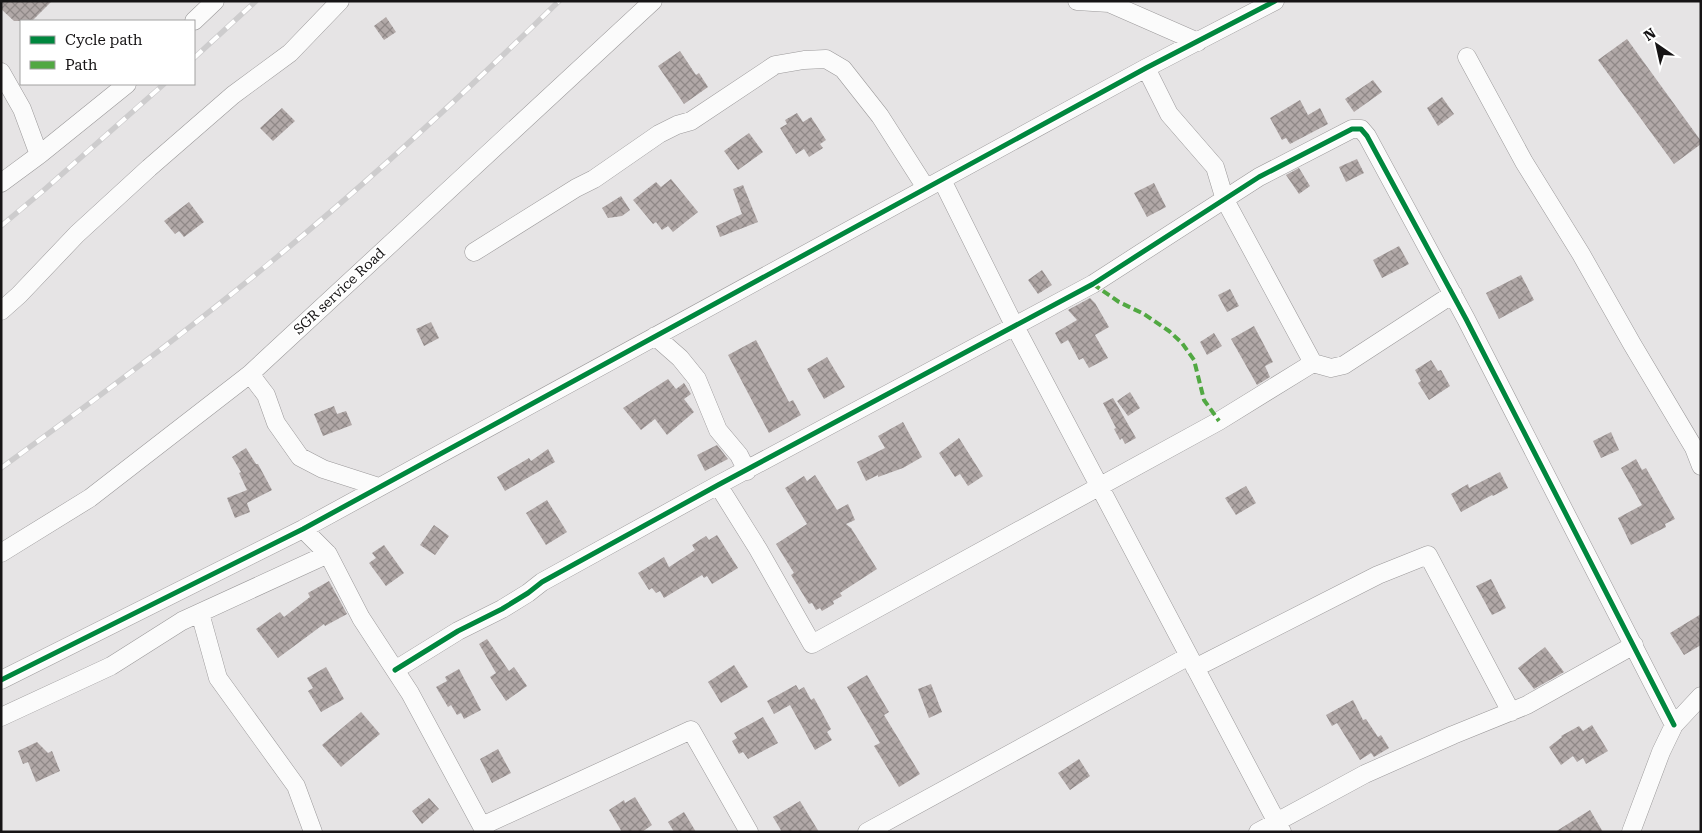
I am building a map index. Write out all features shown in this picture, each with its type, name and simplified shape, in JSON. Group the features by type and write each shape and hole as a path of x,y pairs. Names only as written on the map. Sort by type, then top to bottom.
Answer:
{"street":[{"path":"195,20 214,1"},
{"path":"1,310 19,295 77,234 149,168 233,95 290,53 340,1"},
{"name":"SGR service Road","path":"1,553 90,498 250,374 653,1"},
{"path":"1077,1 1109,4 1198,42"},
{"path":"1,680 303,529 1146,68 1275,1"},
{"path":"1467,57 1524,162 1582,254 1632,344 1694,448 1701,466"},
{"path":"474,252 576,188 594,179 659,134 677,125 691,121 775,65 804,60 826,60 843,69 880,116 926,188"},
{"path":"1146,68 1169,114 1215,167 1225,200 1313,363 1330,368 1344,365 1453,294"},
{"path":"1,72 22,109 39,155"},
{"path":"1,182 39,155 126,85"},
{"path":"395,670 458,631 502,609 542,582 718,485 1093,284 1259,177 1352,128 1361,129 1367,136 1453,294 1674,725"},
{"path":"942,180 1015,326 1279,826"},
{"path":"655,336 680,358 697,380 718,430 739,455 747,471"},
{"path":"718,485 758,549 812,644 1219,421 1313,363"},
{"path":"250,374 266,395 276,423 300,457 323,469 379,487"},
{"path":"303,529 328,554 361,618 410,693 484,829 691,730 749,832"},
{"path":"1,717 111,666 182,621 328,554"},
{"path":"867,832 1192,662 1378,575 1428,555 1511,712"},
{"path":"200,613 218,678 296,786 313,832"},
{"path":"1258,832 1279,826 1366,774 1453,735 1528,705 1634,645"},
{"path":"1631,832 1661,752 1674,725 1699,699"}],"building":[{"path":"1,1 52,1 33,20 14,21 1,9"},
{"path":"386,17 396,32 384,40 374,26"},
{"path":"1627,39 1701,141 1701,144 1674,164 1598,60"},
{"path":"680,51 696,75 699,73 708,87 684,104 658,66"},
{"path":"1373,80 1382,92 1354,112 1345,99"},
{"path":"1442,97 1454,114 1438,126 1427,108"},
{"path":"1300,100 1308,115 1320,108 1328,124 1290,144 1286,138 1282,140 1270,118"},
{"path":"282,108 295,121 273,141 260,128"},
{"path":"797,113 803,122 811,117 826,140 820,144 823,148 809,157 804,149 796,154 780,128 787,124 785,120"},
{"path":"749,133 763,152 738,170 724,151"},
{"path":"1357,159 1364,173 1346,182 1339,167"},
{"path":"1299,168 1310,186 1299,194 1286,175"},
{"path":"671,179 698,212 673,232 668,226 662,230 656,222 653,224 633,200 656,182 661,187"},
{"path":"1154,183 1166,207 1147,217 1134,193"},
{"path":"743,185 758,222 720,237 716,226 742,214 733,189"},
{"path":"621,196 630,210 622,216 608,218 602,208"},
{"path":"189,202 204,222 184,237 179,231 175,234 164,221"},
{"path":"1399,246 1409,264 1382,278 1373,260"},
{"path":"1042,270 1052,285 1038,294 1028,280"},
{"path":"1521,275 1534,300 1499,319 1486,293"},
{"path":"1230,289 1239,306 1227,312 1218,295"},
{"path":"1090,298 1109,327 1095,335 1108,358 1089,368 1083,358 1079,360 1068,340 1061,344 1055,333 1077,320 1068,310"},
{"path":"431,322 439,338 424,346 416,329"},
{"path":"1254,326 1273,362 1265,366 1270,377 1257,385 1231,339"},
{"path":"1214,333 1222,346 1207,355 1200,342"},
{"path":"756,340 789,402 793,400 801,415 769,433 728,355"},
{"path":"827,357 845,387 824,399 807,369"},
{"path":"1431,360 1438,371 1441,370 1450,386 1429,400 1418,383 1421,381 1415,370"},
{"path":"668,379 676,389 684,383 691,394 684,399 694,412 667,435 655,419 641,430 623,408"},
{"path":"1130,392 1140,408 1128,416 1117,401"},
{"path":"1113,398 1136,438 1125,444 1122,438 1120,440 1114,429 1116,428 1103,403"},
{"path":"334,406 337,414 346,411 352,425 323,436 314,414"},
{"path":"903,422 922,457 903,468 878,477 878,475 866,481 857,462 885,448 878,436"},
{"path":"1611,432 1619,450 1601,458 1593,441"},
{"path":"959,438 983,476 968,486 960,474 955,477 939,453"},
{"path":"717,445 728,459 705,471 697,455"},
{"path":"246,448 256,464 258,464 272,490 247,503 250,512 235,518 227,498 247,490 239,473 241,472 232,457"},
{"path":"548,449 555,462 505,491 497,477 529,458 531,461"},
{"path":"1636,459 1642,470 1646,468 1675,519 1665,524 1666,527 1631,545 1618,518 1642,505 1621,468"},
{"path":"1500,472 1508,488 1461,512 1451,494 1468,484 1469,488"},
{"path":"815,475 837,510 848,504 855,520 846,524 851,528 877,569 840,593 842,596 833,601 834,604 822,611 820,608 816,610 812,603 809,604 791,575 794,573 776,544 807,524 785,488 804,476 807,481"},
{"path":"1246,486 1256,503 1236,515 1225,498"},
{"path":"547,500 567,532 546,545 526,513"},
{"path":"434,525 449,536 435,555 420,545"},
{"path":"717,535 738,568 712,584 707,576 704,578 702,575 664,598 660,591 656,593 652,588 649,590 638,573 664,557 669,567 695,550 692,545 706,536 709,540"},
{"path":"384,545 404,573 386,586 369,563 376,558 372,553"},
{"path":"1491,579 1506,608 1492,615 1476,586"},
{"path":"329,581 347,614 325,626 324,624 278,658 256,629 280,612 284,617 310,597 308,593"},
{"path":"1701,614 1701,645 1684,655 1670,633"},
{"path":"487,639 509,671 514,667 527,686 506,701 490,677 496,673 479,644"},
{"path":"1545,647 1564,672 1534,689 1518,668"},
{"path":"734,665 748,687 721,703 708,682"},
{"path":"326,667 344,699 321,712 308,691 313,688 307,678"},
{"path":"459,669 481,710 464,719 461,713 457,715 451,705 448,707 436,687 447,681 445,677"},
{"path":"867,675 889,712 884,715 920,774 899,787 874,746 880,743 847,687"},
{"path":"931,684 942,712 929,718 918,689"},
{"path":"796,685 799,690 804,687 811,700 814,698 831,729 827,732 832,740 815,750 790,705 774,714 767,701"},
{"path":"1353,700 1363,720 1366,719 1378,737 1381,735 1389,748 1374,757 1371,753 1360,760 1337,723 1332,726 1326,715"},
{"path":"361,712 380,734 341,767 322,745"},
{"path":"763,717 778,743 748,759 743,752 739,754 732,741 737,738 734,733"},
{"path":"1592,725 1608,751 1586,764 1583,758 1577,762 1573,756 1561,765 1549,747 1561,736 1579,726 1583,731"},
{"path":"37,742 48,753 52,751 60,771 36,782 28,762 23,764 18,751"},
{"path":"498,749 511,773 492,783 480,759"},
{"path":"1079,759 1090,776 1070,790 1058,773"},
{"path":"635,797 652,825 642,832 622,832 609,810 624,800 625,803"},
{"path":"429,798 439,809 422,824 412,811"},
{"path":"800,801 819,832 782,832 773,817"},
{"path":"1590,810 1603,832 1555,832"},
{"path":"684,812 696,832 674,832 668,822"}],"railway":[{"path":"195,57 256,1"},
{"path":"1,468 141,365 277,257 421,132 559,1"},
{"path":"1,226 163,85"}],"marked path":[{"path":"1093,284 1119,302 1144,314 1169,331 1182,343 1194,360 1204,400 1219,421"}],"cycle path":[{"path":"1,680 303,529 1146,68 1275,1"},
{"path":"395,670 458,631 502,609 542,582 718,485 1093,284 1259,177 1352,129 1361,129 1367,136 1466,319 1674,725"}]}
